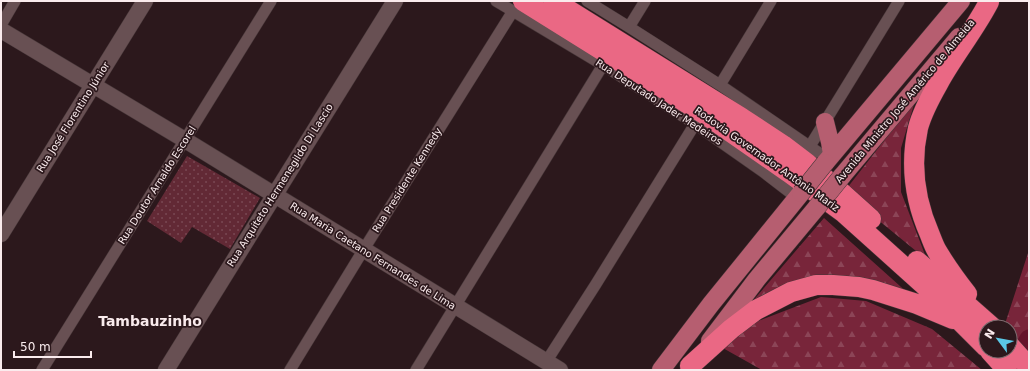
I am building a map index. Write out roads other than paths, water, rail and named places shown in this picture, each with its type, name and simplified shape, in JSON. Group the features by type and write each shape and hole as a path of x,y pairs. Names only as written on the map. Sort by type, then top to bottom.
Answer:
{"highway":[{"name":"Rodovia Governador Antônio Mariz","path":"554,1 783,144 842,193 982,319"},
{"path":"985,319 936,250 918,202 914,160 918,128 926,106 952,59 982,16 989,1"},
{"name":"Rodovia Governador Antônio Mariz","path":"518,6 709,117 788,172 844,213 923,284 978,339"},
{"path":"689,368 731,329 756,310 791,292 816,285 859,287 873,290 917,304 961,322"},
{"path":"1018,355 1029,367"},
{"name":"Rodovia Governador Antônio Mariz","path":"997,359 1007,370"}],"main road":[{"name":"Rua José Florentino Júnior","path":"1,234 145,1"},
{"name":"Rua Arquiteto Hermenegildo Di Lascio","path":"166,370 394,1"},
{"path":"661,370 711,304 799,195 829,155 961,1"},
{"name":"Avenida Ministro José Américo de Almeida","path":"689,368 757,279 989,1"},
{"name":"Rua Maria Caetano Fernandes de Lima","path":"1,30 185,140 560,370"},
{"path":"825,122 829,155"}],"street":[{"path":"1,25 15,1"},
{"name":"Rua Doutor Arnaldo Escorel","path":"42,370 271,1"},
{"name":"Rua Deputado Jader Medeiros","path":"496,1 518,6 603,65 696,124 762,171 799,195"},
{"path":"587,1 720,85 810,146 829,155 951,1"},
{"path":"629,27 645,1"},
{"path":"720,85 772,1"},
{"path":"810,146 899,1"},
{"name":"Rua Presidente Kennedy","path":"290,370 364,249 518,6"},
{"path":"416,370 603,65"},
{"path":"546,362 696,124"}],"waterway":[{"path":"1012,369 1029,339"}],"district":[{"name":"Tambauzinho","path":"150,321"}]}
